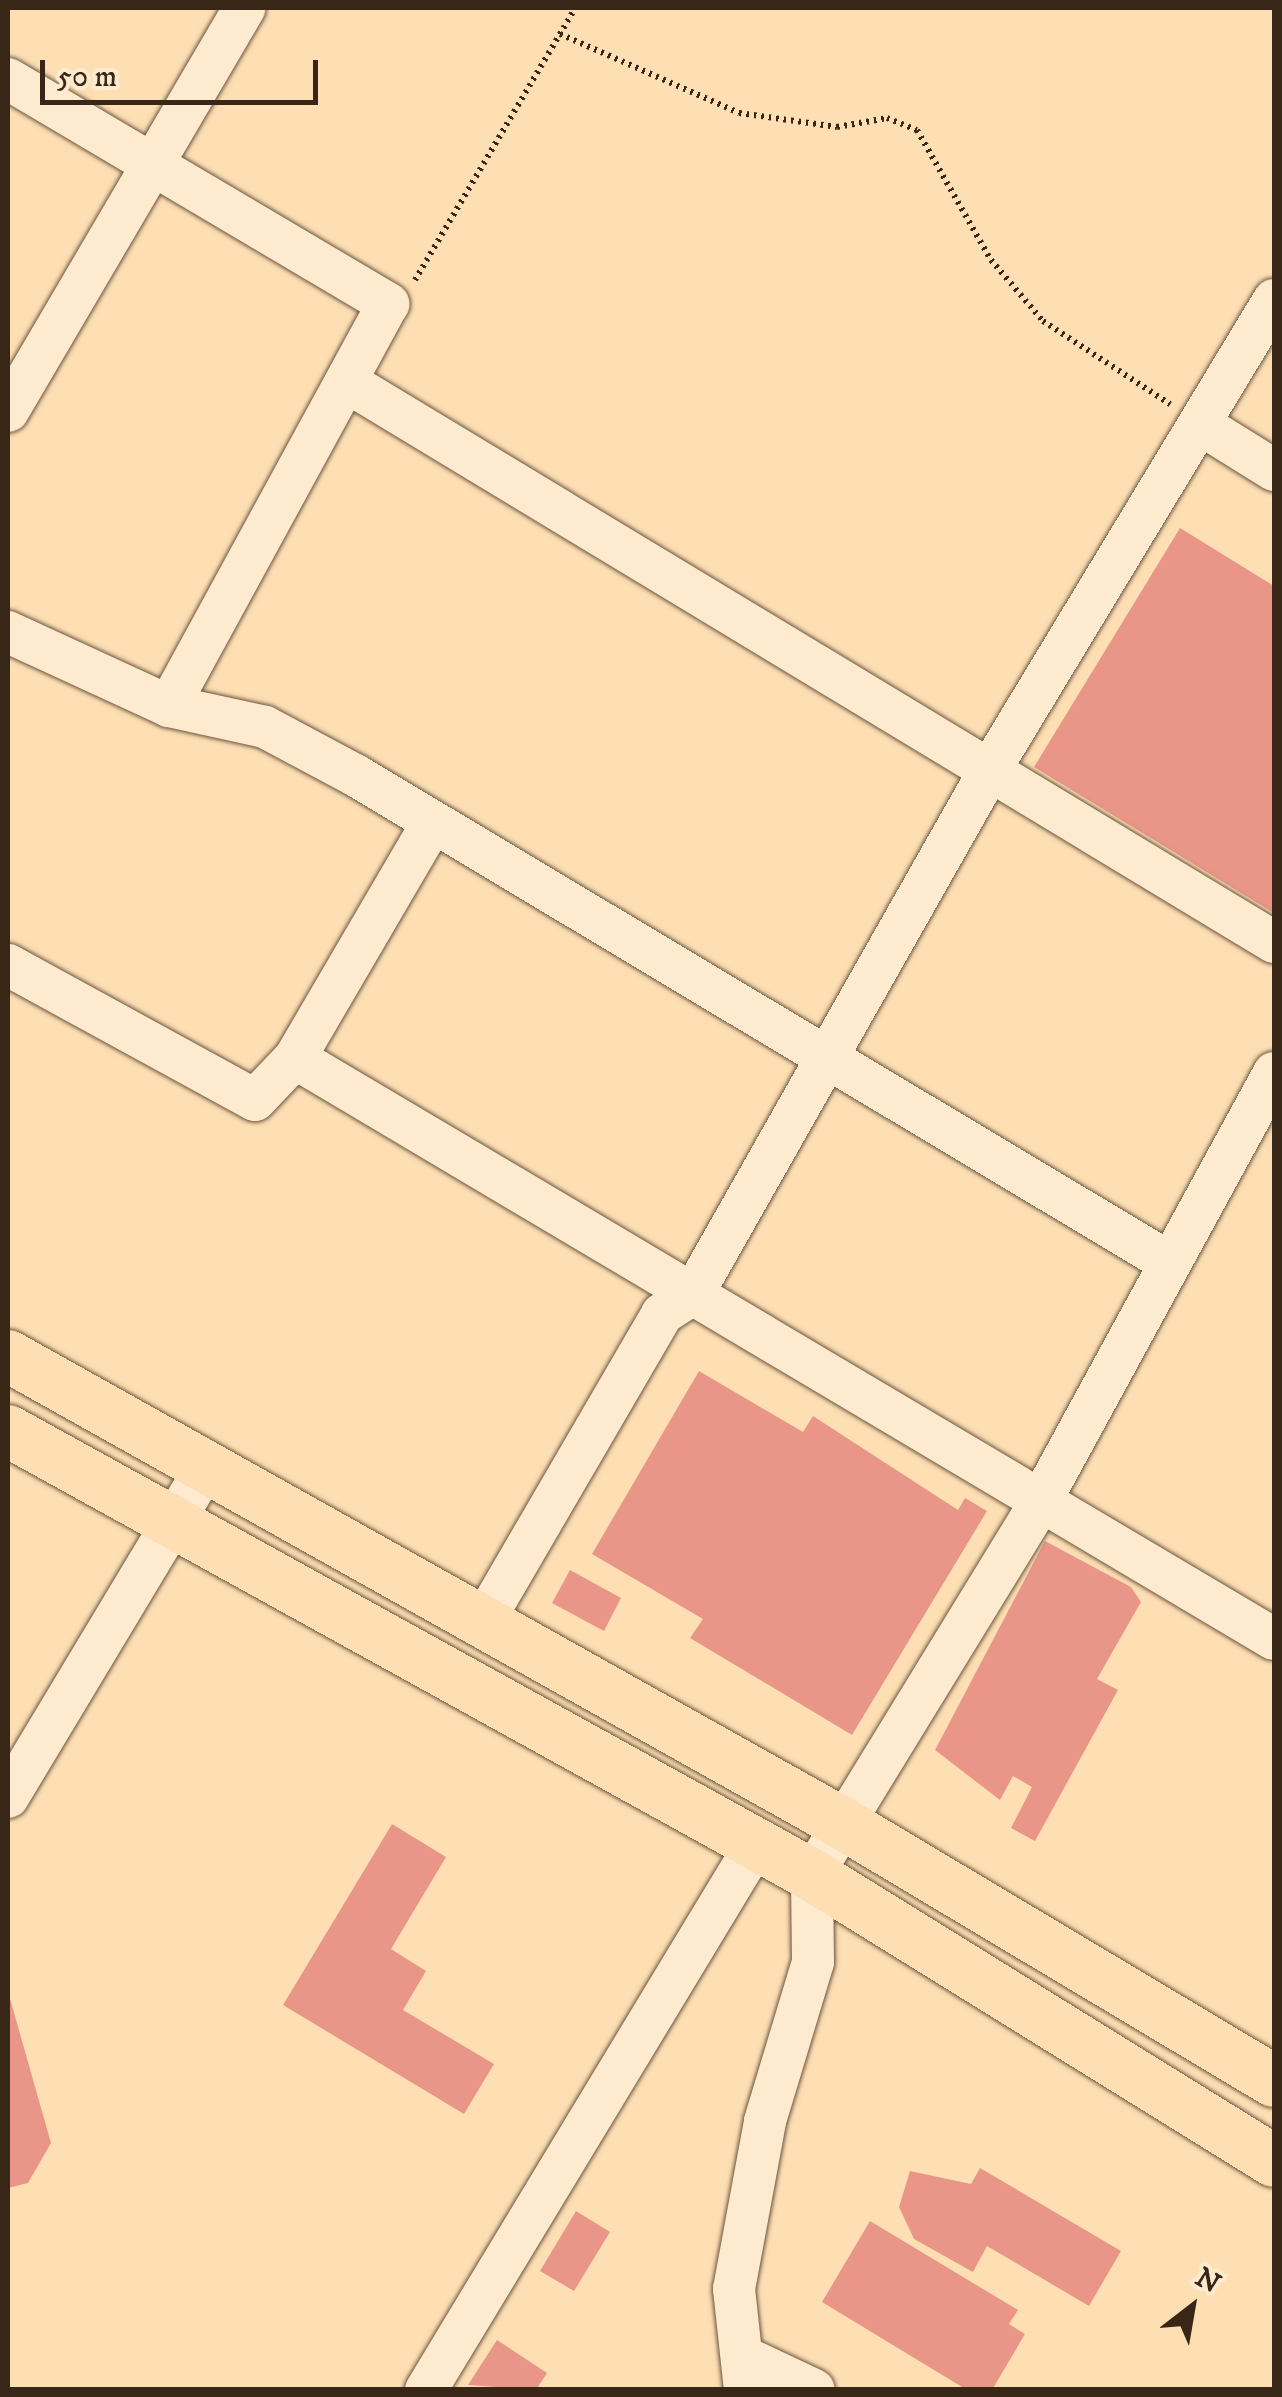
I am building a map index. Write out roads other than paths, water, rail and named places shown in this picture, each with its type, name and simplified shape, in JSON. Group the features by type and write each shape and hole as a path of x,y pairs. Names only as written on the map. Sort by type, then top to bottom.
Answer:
{"main road":[{"path":"8,1356 842,1823 1274,2081"},
{"path":"8,1432 812,1875 1274,2160"}],"street":[{"path":"8,411 244,8"},
{"path":"8,79 153,161 388,304 169,706"},
{"path":"483,1622 662,1314 693,1294 990,768 1274,300"},
{"path":"347,382 1274,942"},
{"path":"1200,424 1274,470"},
{"path":"8,632 169,706 265,727 433,822 1165,1260"},
{"path":"8,965 255,1100 295,1058 433,822"},
{"path":"295,1058 1039,1504 1274,1639"},
{"path":"814,2390 744,2373 734,2289 765,2121 812,1962 812,1875 1039,1504 1165,1260 1274,1073"},
{"path":"8,1797 206,1466"},
{"path":"426,2390 755,1846"}]}
